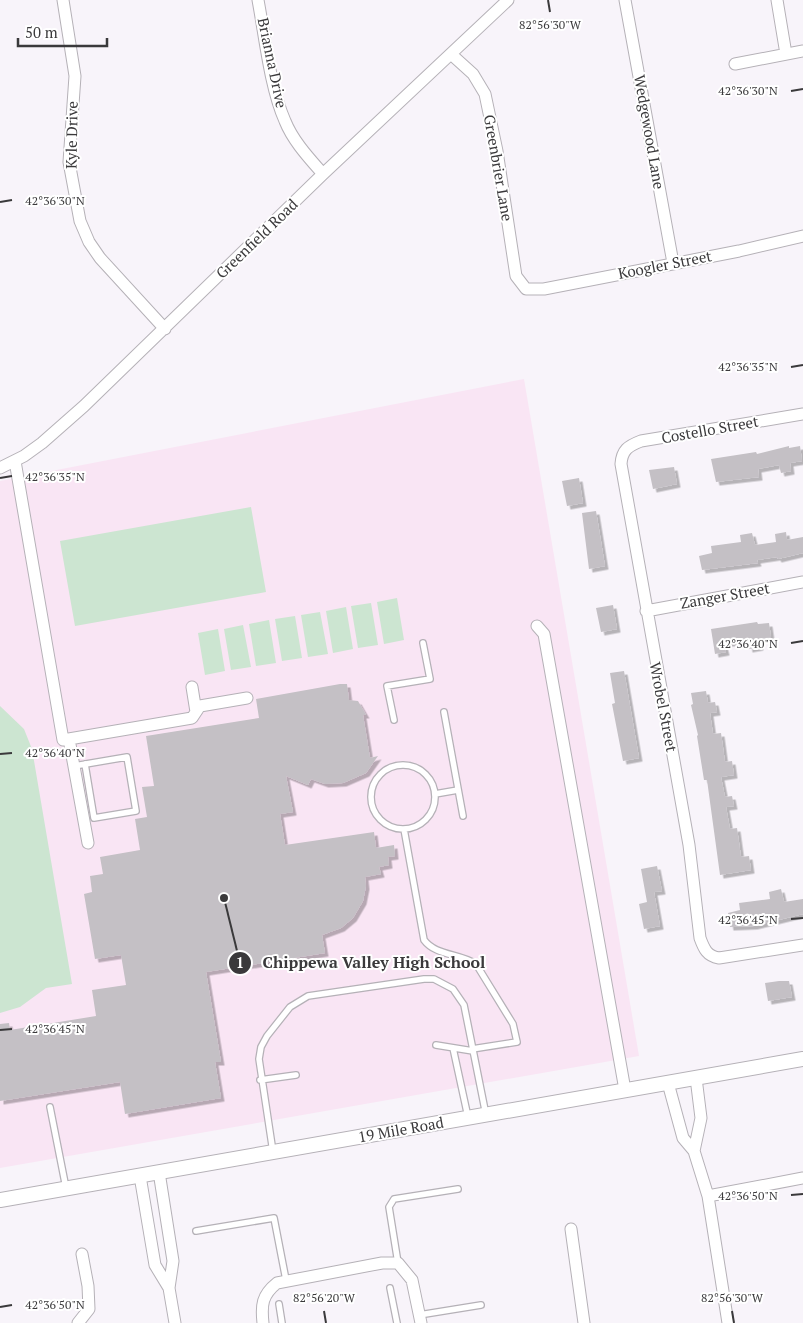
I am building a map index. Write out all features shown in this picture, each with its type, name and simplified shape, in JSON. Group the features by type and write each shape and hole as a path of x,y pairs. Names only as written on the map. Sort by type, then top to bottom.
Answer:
{"street":[{"name":"Kyle Drive","path":"63,0 75,76 69,162 80,221 89,242 100,258 165,329"},
{"name":"Brianna Drive","path":"258,0 270,64 285,121 304,152 323,174"},
{"name":"Greenfield Road","path":"0,468 15,461 61,427 165,329 323,174 508,0"},
{"name":"Wedgewood Lane","path":"625,0 673,263"},
{"path":"777,0 786,54"},
{"path":"735,64 803,51"},
{"name":"Greenbrier Lane","path":"452,54 473,74 485,94 497,151 516,276 526,289"},
{"name":"Koogler Street","path":"526,289 544,289 739,251 803,236"},
{"name":"Costello Street","path":"621,454 631,445 641,441 803,414"},
{"name":"Wrobel Street","path":"621,454 622,476 689,845 700,938 705,951 712,957 803,944"},
{"path":"15,461 63,740 192,718 200,706 247,698"},
{"name":"Zanger Street","path":"646,611 803,582"},
{"path":"537,626 544,634 625,1090"},
{"path":"192,687 196,712"},
{"path":"69,739 80,765 89,819 88,843"},
{"name":"19 Mile Road","path":"0,1200 803,1060"},
{"path":"694,1151 701,1118 696,1078"},
{"path":"668,1083 683,1138 694,1151 708,1196 728,1323"},
{"path":"160,1172 173,1261 169,1288 175,1323"},
{"path":"140,1176 155,1265 169,1288"},
{"path":"708,1196 803,1178"},
{"path":"571,1229 584,1323"},
{"path":"78,1323 89,1309 88,1286 82,1254"},
{"path":"263,1323 261,1307 265,1292 277,1283 382,1263 398,1263 412,1280 420,1319"}],"lane":[{"path":"394,720 387,686 430,679 423,643"},
{"path":"444,712 462,816"},
{"path":"80,765 127,757 136,811 89,819"},
{"path":"400,765 415,768 427,776 435,794 434,804 427,818 414,827 404,830 385,824 372,809 371,789 382,772 400,765"},
{"path":"435,794 458,790"},
{"path":"404,830 424,940 429,946 437,950 468,959 476,964 514,1024 517,1042 473,1050 436,1045"},
{"path":"273,1152 258,1059 261,1048 290,1007 308,996 434,979 453,989 460,996 466,1013 486,1115"},
{"path":"453,1048 468,1118"},
{"path":"260,1080 296,1074"},
{"path":"50,1107 66,1188"},
{"path":"398,1263 389,1208 394,1199 458,1189"},
{"path":"196,1231 274,1218 286,1280"},
{"path":"390,1288 397,1323"},
{"path":"279,1304 282,1323"},
{"path":"420,1319 481,1305"}],"shaded area":[{"path":"524,379 639,1056 0,1168 0,481"}],"green space":[{"path":"251,507 266,592 75,626 60,541"},
{"path":"397,598 404,640 384,644 377,602"},
{"path":"371,603 378,645 358,648 351,606"},
{"path":"346,607 353,649 333,653 326,611"},
{"path":"320,612 328,654 308,657 301,615"},
{"path":"295,616 302,658 282,661 275,619"},
{"path":"269,620 276,663 256,666 249,624"},
{"path":"243,625 251,667 231,670 224,629"},
{"path":"218,629 225,671 205,675 198,633"},
{"path":"0,706 24,729 32,749 72,984 46,988 20,1007 0,1013"}],"building":[{"path":"789,446 789,448 800,446 802,461 790,463 791,471 781,473 779,465 758,469 759,477 716,482 711,459 756,452 757,454"},
{"path":"674,467 677,484 653,489 649,470"},
{"path":"579,478 583,503 567,506 562,481"},
{"path":"596,511 605,566 589,569 582,513"},
{"path":"786,532 787,540 803,537 803,553 778,559 777,557 757,560 758,563 702,570 699,556 712,553 711,546 741,542 740,535 752,533 755,545 776,542 775,534"},
{"path":"613,605 617,629 601,632 596,608"},
{"path":"757,622 758,624 769,623 771,637 759,639 760,647 749,649 748,640 724,644 726,652 715,654 711,629"},
{"path":"624,671 639,758 623,761 612,704 615,703 610,673"},
{"path":"347,684 349,700 358,701 366,715 363,715 370,758 378,756 366,773 343,783 325,784 311,779 308,785 286,776 293,812 280,814 285,845 374,832 376,848 394,845 395,856 388,857 389,865 379,867 381,874 365,877 366,886 363,901 353,918 341,928 322,935 325,953 206,972 221,1062 215,1062 221,1098 125,1114 120,1082 0,1101 0,1024 9,1023 10,1030 96,1016 92,990 126,985 121,955 95,959 84,894 92,892 90,876 103,874 100,857 140,850 135,819 147,817 142,787 154,786 146,736 259,718 256,699"},
{"path":"706,691 708,703 715,702 717,712 710,713 713,734 721,733 725,762 732,761 734,775 721,777 725,797 732,796 734,806 726,807 730,829 737,828 741,857 749,856 751,870 720,875 707,780 704,780 698,735 691,705 693,704 691,693"},
{"path":"657,866 662,891 654,892 660,926 644,929 639,904 647,902 641,869"},
{"path":"781,889 784,902 803,899 803,914 754,926 730,927 728,913 740,910 739,903 770,899 769,892"},
{"path":"789,981 792,997 768,1001 765,983"}],"place":[{"name":"Chippewa Valley High School","path":"224,898"}]}
